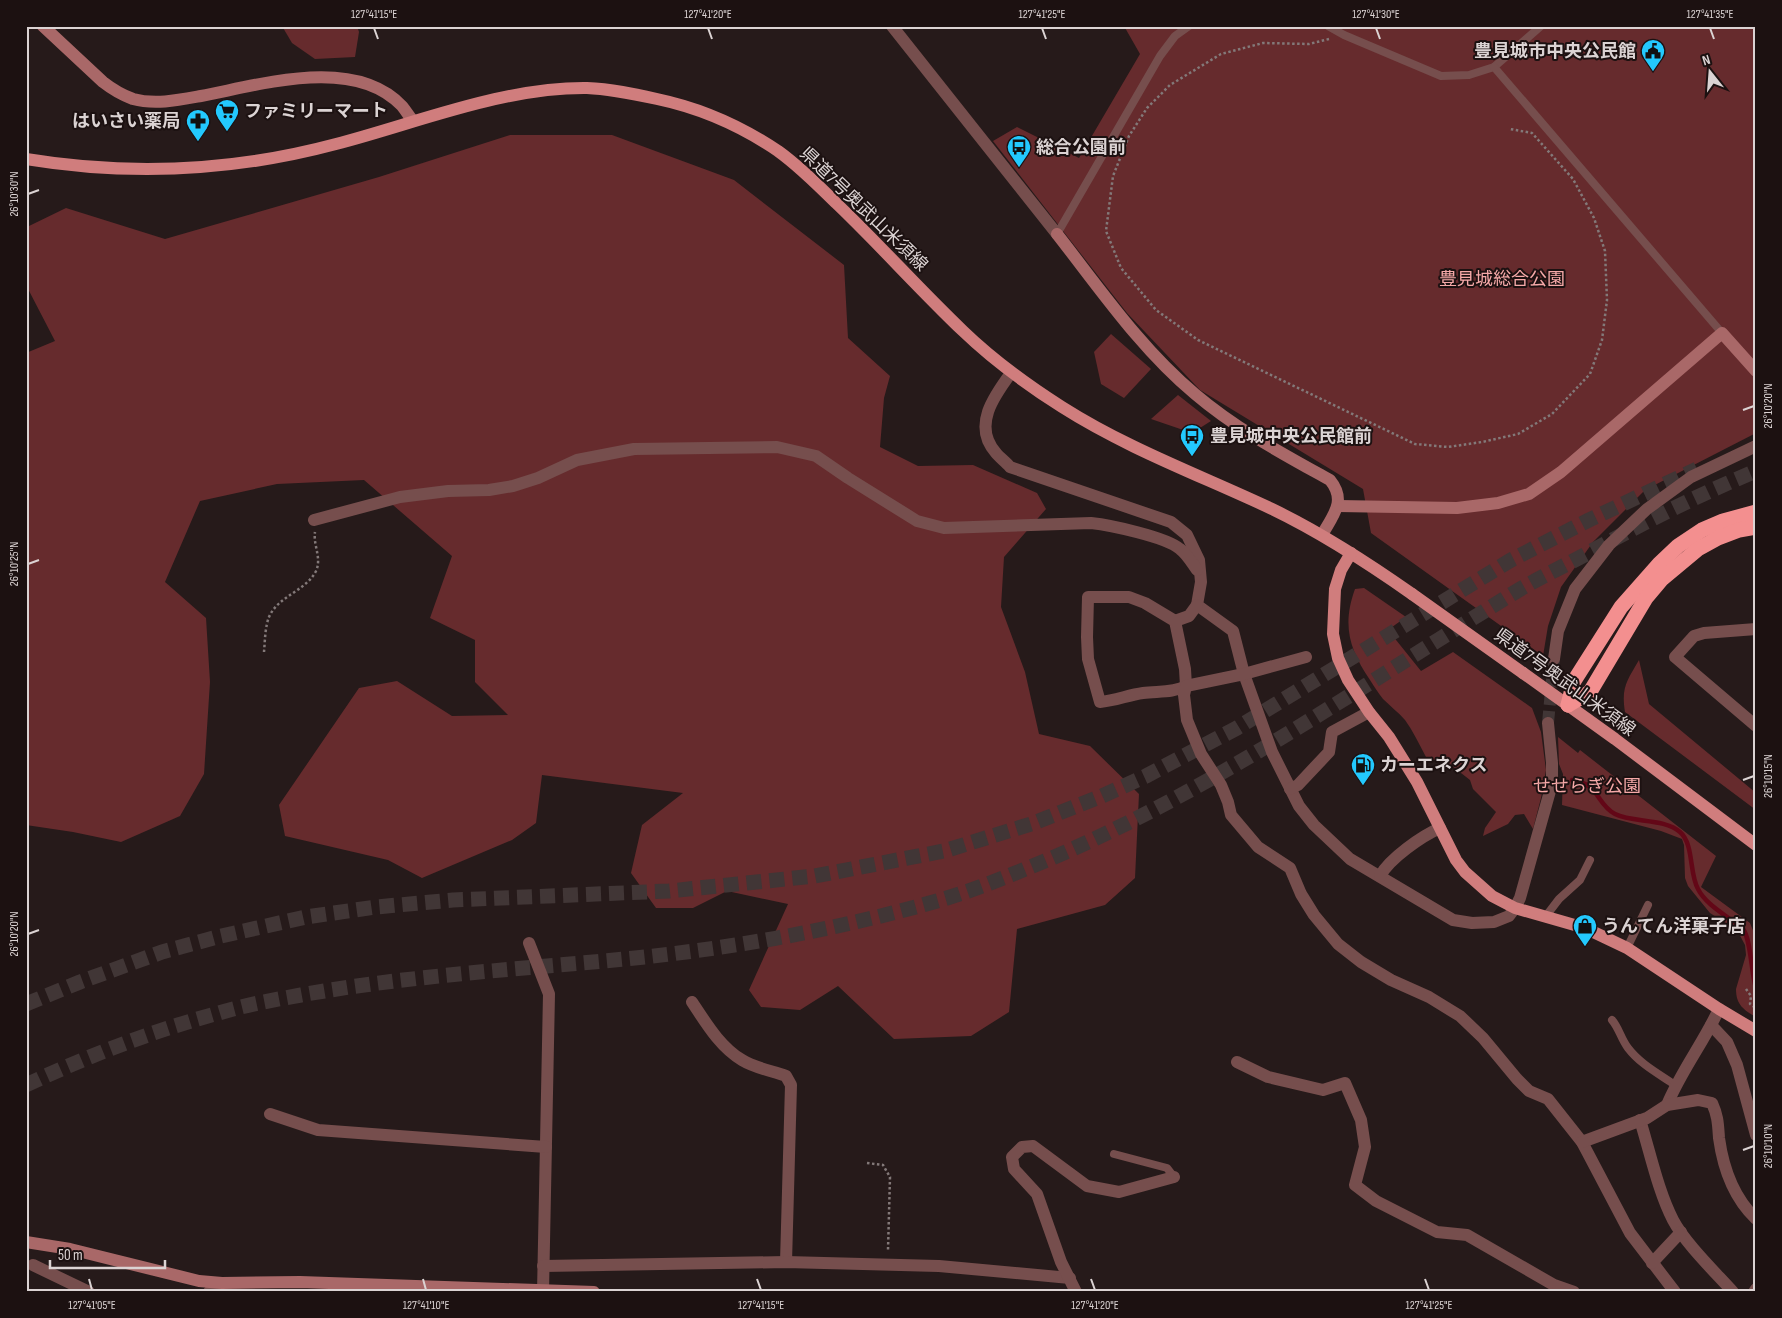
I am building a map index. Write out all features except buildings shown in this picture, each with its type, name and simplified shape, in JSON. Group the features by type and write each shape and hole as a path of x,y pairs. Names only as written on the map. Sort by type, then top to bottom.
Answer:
{"highway":[{"path":"1568,705 1574,681 1621,607 1658,564 1678,546 1702,530 1723,521 1756,512"},
{"path":"1568,705 1590,692 1646,598 1662,579 1698,550 1718,538 1739,530 1756,527"}],"main road":[{"name":"県道7号奥武山米須線","path":"26,159 126,169 174,169 212,166 302,153 519,95 553,90 588,88 620,91 677,103 706,113 756,137 804,172 963,331 1011,373 1060,406 1122,442 1257,502 1322,535 1373,566 1568,705 1756,844"},
{"path":"1351,553 1341,570 1336,589 1333,634 1342,669 1369,712 1389,737 1417,782 1456,860 1465,872 1492,896 1516,908 1585,928 1627,948 1719,1009 1756,1031"}],"street":[{"path":"43,26 103,82 112,89 133,98 162,102 307,77 338,78 360,82 392,98 402,106 413,122"},
{"path":"892,26 1144,344 1194,394 1239,428 1330,480 1338,493 1338,506 1322,535"},
{"path":"1338,506 1457,508 1498,502 1529,494 1561,472 1722,333 1756,371"},
{"path":"1011,373 995,394 986,414 986,434 995,453 1010,466 1171,522 1187,536 1200,560 1201,582 1197,605 1189,616 1175,621"},
{"path":"1554,659 1558,632 1575,589 1609,545 1647,509 1691,477 1756,446"},
{"path":"314,520 400,497 448,491 489,490 513,486 538,478 577,460 624,450 777,447 816,456 917,521 944,528 1108,524 1166,541 1180,548 1200,574"},
{"path":"1306,657 1244,674 1186,686 1177,690 1141,694 1114,701 1100,702 1088,660 1088,597 1129,598 1145,603 1175,621 1185,669 1186,686 1184,694 1187,720 1201,754 1221,786 1231,815 1258,847 1290,868 1314,915 1338,944 1360,962 1392,980 1429,997 1460,1016 1483,1038 1529,1091 1548,1099 1582,1142 1630,1233 1675,1292"},
{"path":"1197,605 1234,631 1244,674 1272,752 1299,806 1314,825 1350,859 1453,920 1472,923 1494,922 1509,916 1516,908 1552,784 1548,723"},
{"path":"1756,629 1704,633 1694,636 1675,657 1756,726"},
{"path":"1290,789 1298,784 1329,752 1332,732 1369,712"},
{"path":"1380,876 1394,859 1430,832 1440,828"},
{"path":"529,943 548,994 543,1291"},
{"path":"692,1002 710,1030 726,1048 743,1061 786,1076 791,1085 786,1262"},
{"path":"1667,1105 1675,1085 1712,1025 1719,1009"},
{"path":"1712,1025 1727,1042 1737,1065 1756,1135"},
{"path":"1237,1062 1268,1077 1323,1090 1345,1083 1361,1120 1365,1147 1355,1185 1376,1201 1437,1232 1468,1235 1554,1285 1574,1292"},
{"path":"1582,1142 1640,1120 1667,1105 1698,1100 1712,1103 1718,1117 1720,1139 1731,1185 1748,1212 1756,1219"},
{"path":"270,1114 318,1130 546,1147"},
{"path":"1640,1120 1659,1182 1673,1219 1681,1232 1733,1292"},
{"path":"1076,1292 1061,1262 1037,1194 1014,1169 1012,1157 1022,1147 1033,1146 1087,1186 1119,1192 1174,1177"},
{"path":"1652,1263 1681,1232"},
{"path":"26,1242 70,1249 199,1281 300,1287 594,1292"},
{"path":"543,1266 786,1262 939,1266 1070,1278"},
{"path":"33,1265 89,1292"},
{"path":"209,1292 222,1283"}],"lane":[{"path":"1057,234 1160,56 1175,36 1189,26"},
{"path":"1328,26 1344,35 1441,76 1469,75 1494,67 1542,26"},
{"path":"1494,67 1722,333"},
{"path":"1546,916 1559,899 1580,880 1590,860"},
{"path":"1627,948 1648,905"},
{"path":"1612,1020 1617,1025 1628,1048 1638,1060 1675,1085"},
{"path":"1114,1154 1167,1168 1174,1177"}],"path":[{"path":"1344,35 1309,44 1263,43 1221,54 1170,85 1147,108 1129,136 1113,176 1106,231 1121,268 1150,303 1156,310 1198,340 1416,444 1448,447 1491,440 1518,434 1552,414 1590,374 1602,340 1607,300 1605,250 1594,218 1573,179 1532,133 1510,129"},
{"path":"264,652 268,619 273,610 307,582 316,570 318,557 314,538 314,520"},
{"path":"1746,989 1751,996 1750,1004 1756,1008"},
{"path":"867,1162 883,1165 890,1177 888,1265"}],"green space":[{"path":"282,26 357,26 359,32 355,57 315,59 292,43"},
{"name":"豊見城総合公園","path":"1124,26 1756,26 1756,433 1645,490 1593,542 1561,587 1548,626 1543,656 1371,533 1363,489 1200,390 1127,313 993,141 1017,127 1079,158 1140,54"},
{"path":"510,135 612,135 734,180 844,265 848,338 890,376 884,398 880,447 918,466 973,465 1037,493 1046,509 1004,557 1001,607 1025,672 1039,734 1090,746 1139,794 1135,878 1105,905 1017,929 1009,1012 971,1036 894,1039 838,986 800,1010 761,1007 749,990 788,904 727,891 693,908 656,908 631,873 642,825 683,793 542,775 536,823 512,840 422,878 388,860 285,836 279,805 359,688 397,681 452,716 508,715 475,682 475,640 430,618 452,556 364,480 277,484 200,501 165,582 206,618 210,682 204,774 180,816 121,842 26,825 26,353 55,341 26,285 26,236 29,226 66,208 165,239 379,177"},
{"path":"1111,334 1151,369 1124,398 1101,384 1094,352"},
{"path":"1178,395 1211,421 1192,433 1151,419"},
{"path":"1364,588 1406,617 1388,630 1421,671 1453,652 1532,708 1541,732 1546,770 1533,829 1524,814 1515,815 1508,824 1483,836 1485,828 1496,812 1473,789 1470,780 1452,766 1426,757 1405,720 1379,694 1357,658 1348,625 1355,589"},
{"path":"1639,660 1649,704 1756,793 1756,810 1625,712 1624,696 1626,684"},
{"name":"せせらぎ公園","path":"1558,737 1578,753 1580,750 1716,856 1701,887 1750,923 1756,938 1756,1017 1741,1006 1736,995 1746,955 1745,945 1737,930 1710,913 1688,886 1685,878 1684,845 1682,839 1661,831 1562,805 1563,774 1559,764"}],"waterway":[{"path":"1572,780 1588,786 1604,805 1615,814 1630,819 1666,825 1680,832 1687,844 1693,875 1701,894 1714,907 1742,928 1746,934 1756,988"}],"tunnel":[{"path":"26,1004 162,952 217,937 306,917 376,907 453,900 669,891 815,876 944,851 1031,824 1102,796 1146,776 1237,728 1511,560 1589,520 1697,469"},
{"path":"26,1085 97,1054 145,1036 194,1020 259,1003 384,982 635,958 753,942 832,927 909,909 974,889 1052,858 1174,799 1291,732 1522,588 1629,531 1756,471"},
{"path":"1548,723 1554,659"}],"place":[{"name":"豊見城市中央公民館","path":"1653,72"},
{"name":"ファミリーマート","path":"227,132"},
{"name":"はいさい薬局","path":"198,142"},
{"name":"総合公園前","path":"1019,168"},
{"name":"豊見城中央公民館前","path":"1192,457"},
{"name":"カーエネクス","path":"1363,786"},
{"name":"うんてん洋菓子店","path":"1585,947"}]}
